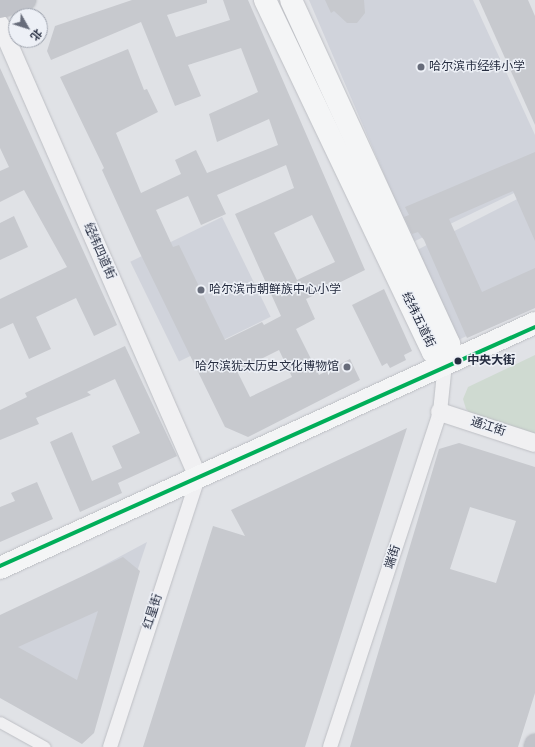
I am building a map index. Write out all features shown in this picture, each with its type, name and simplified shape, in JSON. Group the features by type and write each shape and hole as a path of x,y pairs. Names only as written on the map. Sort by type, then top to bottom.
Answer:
{"main road":[{"path":"0,8 26,0"},
{"name":"经纬五道街","path":"265,0 433,352 445,364"},
{"name":"经纬五道街","path":"292,0 448,344 445,364"},
{"path":"0,568 535,323"}],"street":[{"name":"经纬四道街","path":"0,24 198,478"},
{"name":"端街","path":"330,747 440,412 445,364"},
{"name":"通江街","path":"440,412 535,443"},
{"name":"红星街","path":"110,747 198,478"},
{"path":"0,722 45,747"}],"shaded area":[{"name":"哈尔滨市经纬小学","path":"309,0 473,0 535,135 535,183 413,242"},
{"path":"535,190 535,305 458,340 415,251"},
{"name":"哈尔滨市朝鲜族中心小学","path":"222,217 271,317 179,361 130,262"},
{"path":"535,355 535,435 473,416 466,409 463,399 468,387"},
{"path":"147,542 82,735 0,692 0,621"}],"building":[{"path":"132,0 207,0 207,3 167,15 176,37 230,20 223,0 248,0 365,270 306,299 315,319 296,329 319,375 350,359 360,380 248,437 225,427 137,247 102,170 104,168 60,77 128,49 144,90 147,89 158,112 116,133 141,193 181,174 175,160 196,150 207,173 278,145 269,119 217,142 209,114 258,92 241,48 188,65 201,96 175,106 141,22 51,60 47,51 55,26","holes":["286,165 294,188 235,214 281,316 264,325 262,322 225,340 179,245 173,247 156,210 188,196 201,225 226,214 217,195","312,215 335,262 297,280 274,233","279,350 292,377 250,397 237,371"]},
{"path":"325,0 364,0 365,13 357,23 347,23 334,11 331,13"},
{"path":"479,0 528,0 535,16 535,125"},
{"path":"0,68 117,325 94,336 76,298 36,317 51,349 29,359 13,323 0,329 0,299 67,267 24,190 0,202 0,171 9,167 0,148"},
{"path":"535,152 535,241 513,191 449,219 482,292 535,268 535,308 467,338 424,240 418,232 412,234 404,217 409,215 405,207"},
{"path":"14,216 28,247 0,260 0,223"},
{"path":"384,289 412,351 404,355 406,360 390,368 387,363 382,366 352,305"},
{"path":"125,346 177,456 118,483 122,493 80,512 50,442 72,432 92,481 122,468 112,446 140,433 115,379 87,392 91,395 36,418 39,424 0,440 0,410 27,397 25,393"},
{"path":"407,428 305,747 143,747 213,526 245,536 231,510"},
{"path":"459,443 535,467 535,693 518,747 350,747 439,449","holes":["470,507 516,521 496,583 450,569"]},
{"path":"37,482 53,519 0,542 0,507 15,501 11,493"},
{"path":"123,557 140,571 94,733 82,744 0,698 0,615","holes":["98,611 77,680 18,647"]}],"transit line":[{"path":"0,566 535,327"}],"place":[{"name":"哈尔滨市经纬小学","path":"421,67"},
{"name":"哈尔滨市朝鲜族中心小学","path":"201,290"},
{"name":"中央大街","path":"458,361"},
{"name":"哈尔滨犹太历史文化博物馆","path":"347,367"}]}
